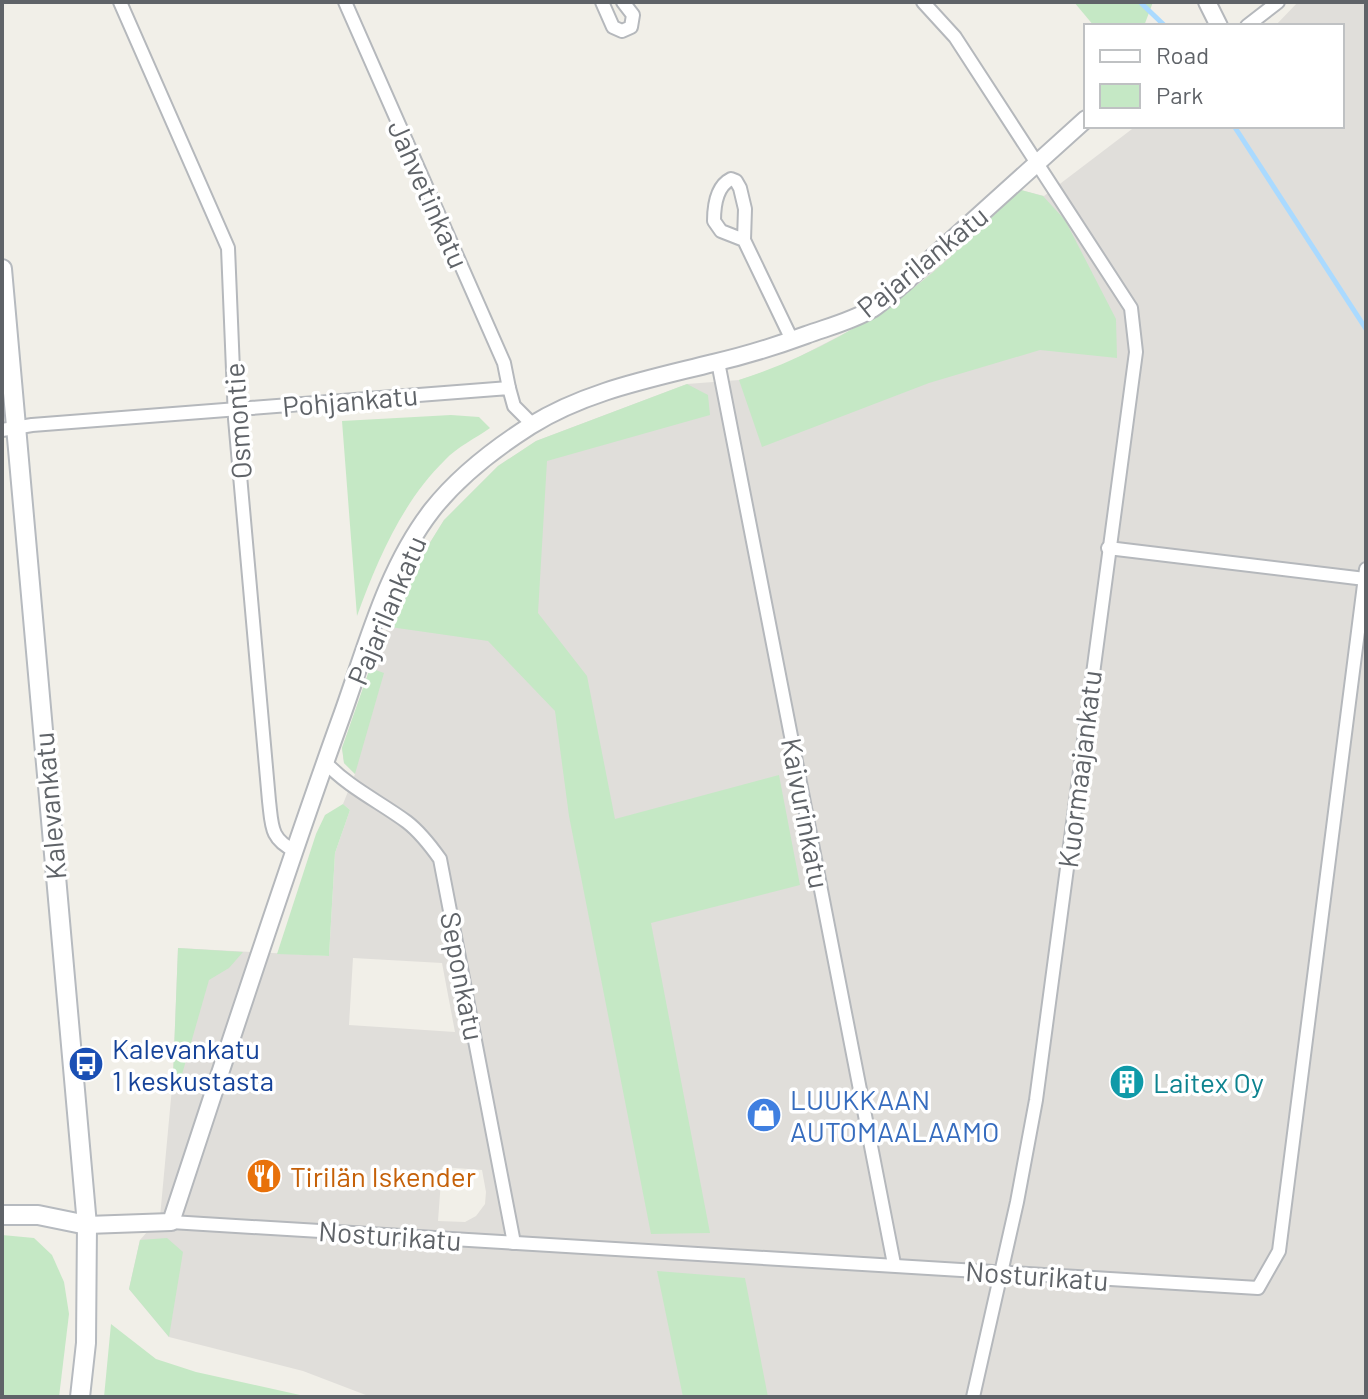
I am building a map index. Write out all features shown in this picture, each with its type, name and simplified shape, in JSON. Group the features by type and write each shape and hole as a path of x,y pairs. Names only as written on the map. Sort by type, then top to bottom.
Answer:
{"main road":[{"name":"Kalevankatu","path":"2,269 9,429 87,1225 86,1343 81,1389"},
{"path":"2,1215 38,1215 87,1225"}],"street":[{"name":"Osmontie","path":"120,2 228,248 235,409 273,834 284,846 295,851"},
{"name":"Jahvetinkatu","path":"345,2 504,363 509,388"},
{"path":"602,2 613,27 622,31 631,27 633,15 623,2"},
{"name":"Kuormaajankatu","path":"923,2 955,37 1131,308 1136,352 1036,1100 1017,1202 973,1397"},
{"path":"1207,2 1218,24"},
{"path":"1250,24 1278,2"},
{"name":"Pajarilankatu","path":"171,1222 325,762 402,558 431,511 463,477 499,447 532,424 575,403 619,386 792,340 848,321 873,308 1084,121"},
{"path":"744,240 721,231 714,221 719,192 724,183 731,179 740,188 745,209 744,240 792,340"},
{"name":"Kaivurinkatu","path":"718,362 894,1264"},
{"name":"Pohjankatu","path":"9,429 509,388"},
{"path":"509,388 514,406 532,424"},
{"path":"1108,548 1365,574"},
{"name":"Nosturikatu","path":"87,1225 171,1222 1258,1288 1279,1251 1365,574"},
{"name":"Seponkatu","path":"325,762 337,775 409,823 426,839 440,859 514,1243"}],"shaded area":[{"path":"1298,2 1366,2 1366,1397 371,1397 303,1371 169,1337 129,1289 140,1240 160,1217 173,1077 178,948 329,956 335,853 350,810 343,804 355,774 344,763 342,748 370,669 408,578 444,520 498,466 536,441 687,384 739,380 779,367 857,327 914,288 1021,190 1044,196 1133,128 1344,128 1344,24 1277,24","holes":["353,958 442,963 455,1032 349,1025","442,1167 482,1170 485,1204 476,1216 465,1222 438,1221"]}],"green space":[{"path":"1074,2 1153,2 1145,24 1092,24"},
{"path":"1021,190 1043,196 1065,220 1116,319 1117,358 1040,350 929,383 762,447 739,380 807,353 892,304 940,266"},
{"path":"687,384 708,395 710,415 547,461 538,613 587,676 615,819 779,775 800,885 651,923 710,1233 651,1234 569,816 555,711 488,641 390,627 408,578 444,520 498,466 536,441"},
{"path":"451,415 479,417 490,428 450,455 416,494 392,533 357,616 342,421"},
{"path":"370,668 384,673 355,774 344,763 342,748"},
{"path":"343,804 350,810 335,853 329,956 277,954 316,834 325,815"},
{"path":"178,948 243,952 229,968 209,980 181,1078 173,1077"},
{"path":"2,1235 34,1238 52,1255 64,1282 69,1314 59,1397 2,1396"},
{"path":"167,1238 183,1252 169,1337 129,1289 140,1240"},
{"path":"657,1271 745,1278 768,1397 683,1397"},
{"path":"111,1324 156,1359 196,1372 309,1397 104,1397"}],"waterway":[{"path":"1140,2 1163,24"},
{"path":"1235,128 1366,329"}],"place":[{"name":"Kalevankatu 1 keskustasta","path":"86,1064"},
{"name":"Laitex Oy","path":"1127,1082"},
{"name":"LUUKKAAN AUTOMAALAAMO","path":"764,1115"},
{"name":"Tirilän Iskender","path":"264,1176"}]}
